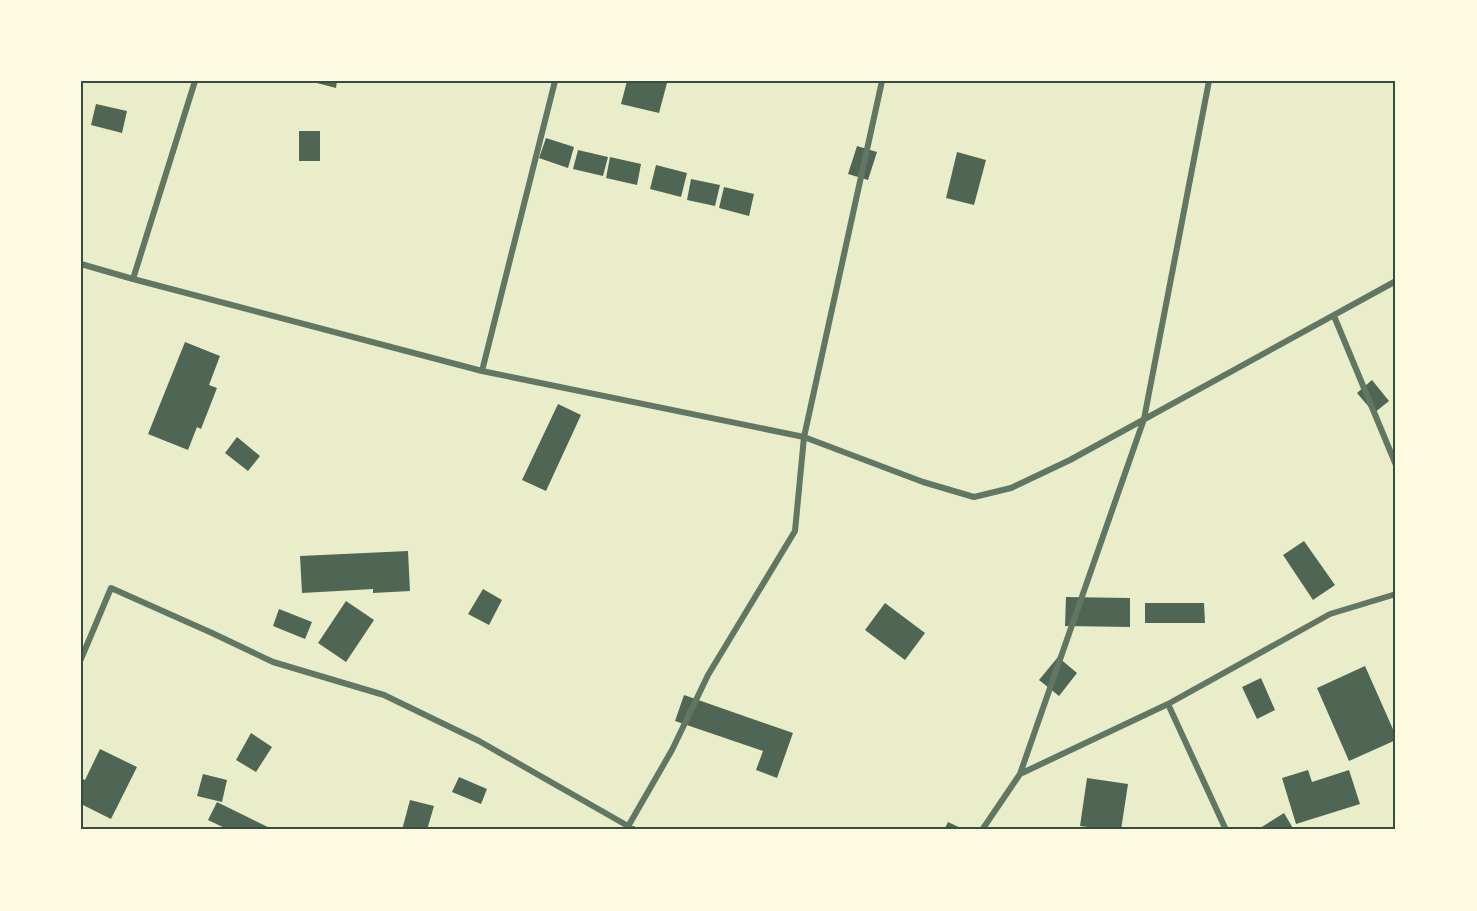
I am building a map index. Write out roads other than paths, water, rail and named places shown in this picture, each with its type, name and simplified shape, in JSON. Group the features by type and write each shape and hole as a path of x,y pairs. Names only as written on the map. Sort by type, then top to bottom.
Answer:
{"street":[{"path":"134,279 195,81"},
{"path":"482,371 555,81"},
{"path":"81,659 111,588 273,662 384,695 479,741 630,829 708,675 795,531 804,437 882,81"},
{"path":"982,830 1020,774 1144,419 1209,81"},
{"path":"81,264 482,371 804,437 923,482 974,497 1011,488 1070,460 1396,281"},
{"path":"1334,316 1396,465"},
{"path":"1020,774 1168,704 1330,614 1396,594"},
{"path":"1168,704 1226,830"}]}
